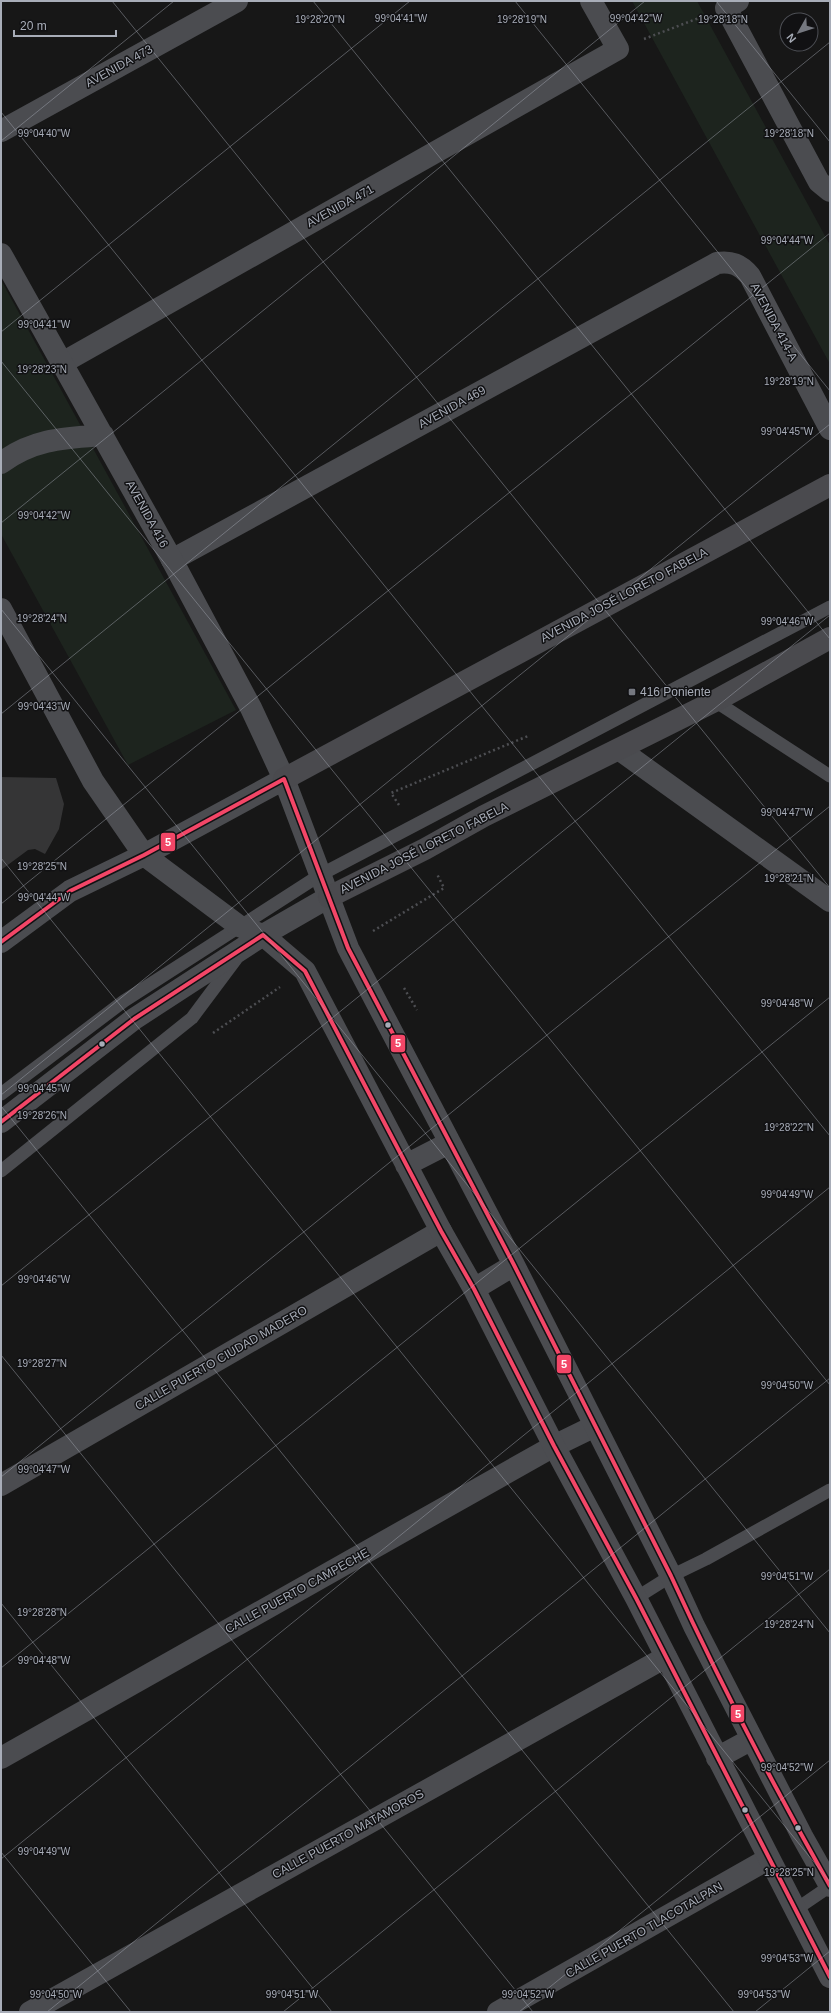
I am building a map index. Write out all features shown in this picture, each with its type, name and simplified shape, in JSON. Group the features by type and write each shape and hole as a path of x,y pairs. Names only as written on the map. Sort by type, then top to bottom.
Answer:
{"main road":[{"name":"AVENIDA JOSÉ LORETO FABELA","path":"284,779 830,485"},
{"name":"AVENIDA JOSÉ LORETO FABELA","path":"329,897 425,849 484,816 620,750 715,701 830,638"}],"street":[{"name":"AVENIDA 473","path":"1,131 237,1"},
{"path":"591,1 618,49"},
{"path":"732,4 819,182 830,191"},
{"name":"AVENIDA 471","path":"62,363 618,49"},
{"name":"AVENIDA 416","path":"1,254 172,560 250,708 284,779 348,948 514,1265 672,1576 694,1626 802,1836 830,1886"},
{"name":"AVENIDA 469","path":"172,560 716,263 734,263"},
{"name":"AVENIDA 414-A","path":"734,263 743,268 750,276 830,429"},
{"path":"1,463 16,452 53,439 102,435"},
{"path":"1,609 93,781 144,855 239,926 263,935 304,971 441,1231 474,1289 554,1446 636,1598 768,1859 829,1974"},
{"path":"620,750 830,902"},
{"name":"AVENIDA JOSÉ LORETO FABELA","path":"1,942 70,891 144,855 284,779"},
{"name":"AVENIDA JOSÉ LORETO FABELA","path":"1,1122 134,1019 263,935 329,897"},
{"path":"406,1165 449,1143"},
{"name":"CALLE PUERTO CIUDAD MADERO","path":"1,1485 441,1231"},
{"path":"474,1289 514,1265"},
{"name":"CALLE PUERTO CAMPECHE","path":"1,1758 554,1446 595,1426"},
{"name":"CALLE PUERTO MATAMOROS","path":"30,2012 666,1657"},
{"path":"717,1758 752,1739"},
{"name":"CALLE PUERTO TLACOTALPAN","path":"498,2012 768,1859"}],"lane":[{"path":"1,1094 124,1001 320,875 830,607"},
{"path":"715,701 830,776"},
{"path":"1,1171 192,1018 244,948"},
{"path":"636,1598 672,1576 830,1490"},
{"path":"795,1910 830,1886"}],"path":[{"path":"618,49 732,4"},
{"path":"391,793 530,735"},
{"path":"372,932 444,888"}],"shaded area":[{"path":"632,1 697,1 830,245 830,364"},
{"path":"1,280 236,710 128,765 1,534"}],"building":[{"path":"1,777 56,778 64,804 59,829 45,854 35,849 28,850 1,870"}],"transit line":[{"name":"5","path":"1,942 70,891 144,855 284,779 348,948 514,1265 671,1576 708,1655 747,1732 830,1886"},
{"name":"5","path":"1,1122 134,1019 263,935 305,971 441,1231 474,1289 554,1446 636,1598 830,1977"}],"place":[{"name":"416 Poniente","path":"632,692"}]}
